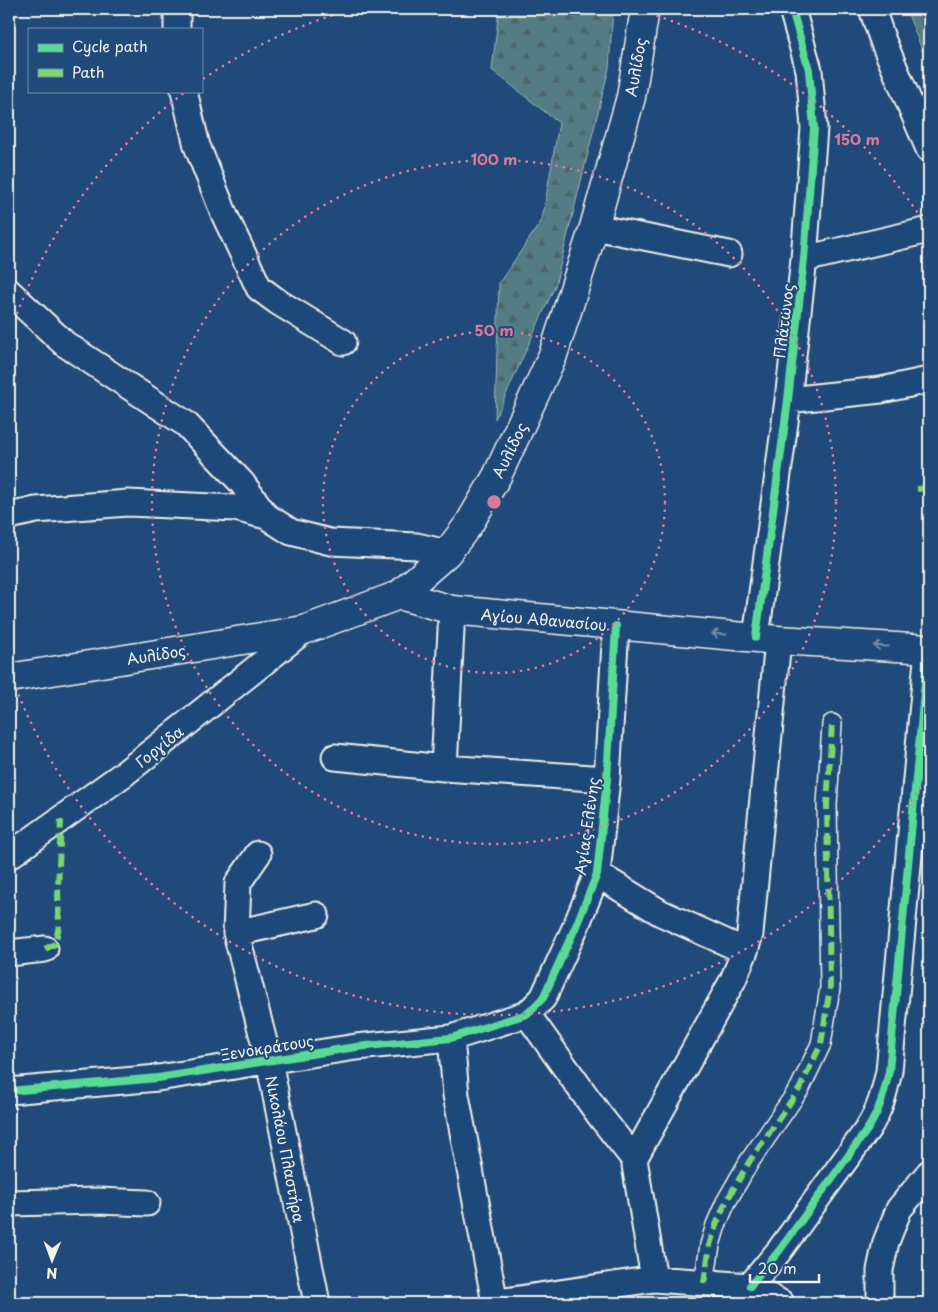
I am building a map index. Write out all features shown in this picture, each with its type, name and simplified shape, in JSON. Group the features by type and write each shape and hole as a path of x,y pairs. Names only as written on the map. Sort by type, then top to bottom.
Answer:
{"main road":[{"name":"Αυλίδος","path":"9,678 304,630 399,595 447,553 469,524 497,476 554,355 594,227 631,97 645,9"},
{"name":"Αγίου Αθανασίου","path":"399,595 452,610 767,639 929,649"}],"street":[{"path":"177,9 177,28"},
{"name":"Πλάτωνος","path":"634,1159 733,980 750,934 767,639 788,400 804,259 814,128 809,70 792,9"},
{"path":"872,9 883,41 929,149"},
{"path":"184,92 197,146 225,216 259,288 278,302 343,342"},
{"path":"594,227 729,254"},
{"path":"804,259 929,230"},
{"path":"9,292 65,344 186,424 242,483 266,516"},
{"path":"788,400 882,390 929,380"},
{"path":"9,516 36,510 128,503 235,508 266,516 292,532 330,542 417,546 447,553"},
{"path":"444,768 452,610"},
{"name":"Αγίας Ελένης","path":"527,1014 543,998 576,926 597,874 607,779 616,626"},
{"name":"Γοργίδα","path":"9,856 125,773 304,630"},
{"path":"750,1286 779,1251 867,1130 878,1114 884,1097 889,1071 929,649"},
{"path":"704,1283 710,1244 716,1224 726,1202 749,1162 800,1088 821,1044 830,988 827,806 832,724"},
{"path":"335,757 444,768 607,779"},
{"name":"Νικολάου Πλαστήρα","path":"258,854 238,883 236,934 269,1061 317,1303"},
{"path":"597,874 661,913 745,951"},
{"path":"236,934 316,915"},
{"path":"9,953 45,949"},
{"path":"527,1014 600,1116 634,1159 654,1279"},
{"name":"Ξενοκράτους","path":"9,1091 158,1078 356,1047 451,1038 527,1014"},
{"path":"451,1038 456,1095 493,1303 654,1279 750,1286 781,1303"},
{"path":"880,1303 880,1270 886,1242 899,1209 926,1180"},
{"path":"9,1203 98,1201 147,1203"},
{"path":"9,1220 9,1226"}],"green space":[{"path":"499,9 613,9 609,68 555,286 495,419 499,283 542,220 559,123 492,70"},
{"path":"906,9 929,9 929,66 926,60"}],"marked path":[{"path":"917,489 929,488"},
{"path":"704,1283 710,1245 726,1202 749,1162 800,1088 821,1044 830,988 827,805 832,724"},
{"path":"45,949 55,944 59,926 58,889 61,820"}],"cycle path":[{"path":"756,637 788,400 804,259 814,128 809,70 792,9"},
{"path":"9,1091 158,1078 356,1047 451,1038 527,1014 543,998 576,926 597,874 607,779 616,626"},
{"path":"750,1286 779,1251 867,1130 883,1095 889,1071 928,649"}]}
